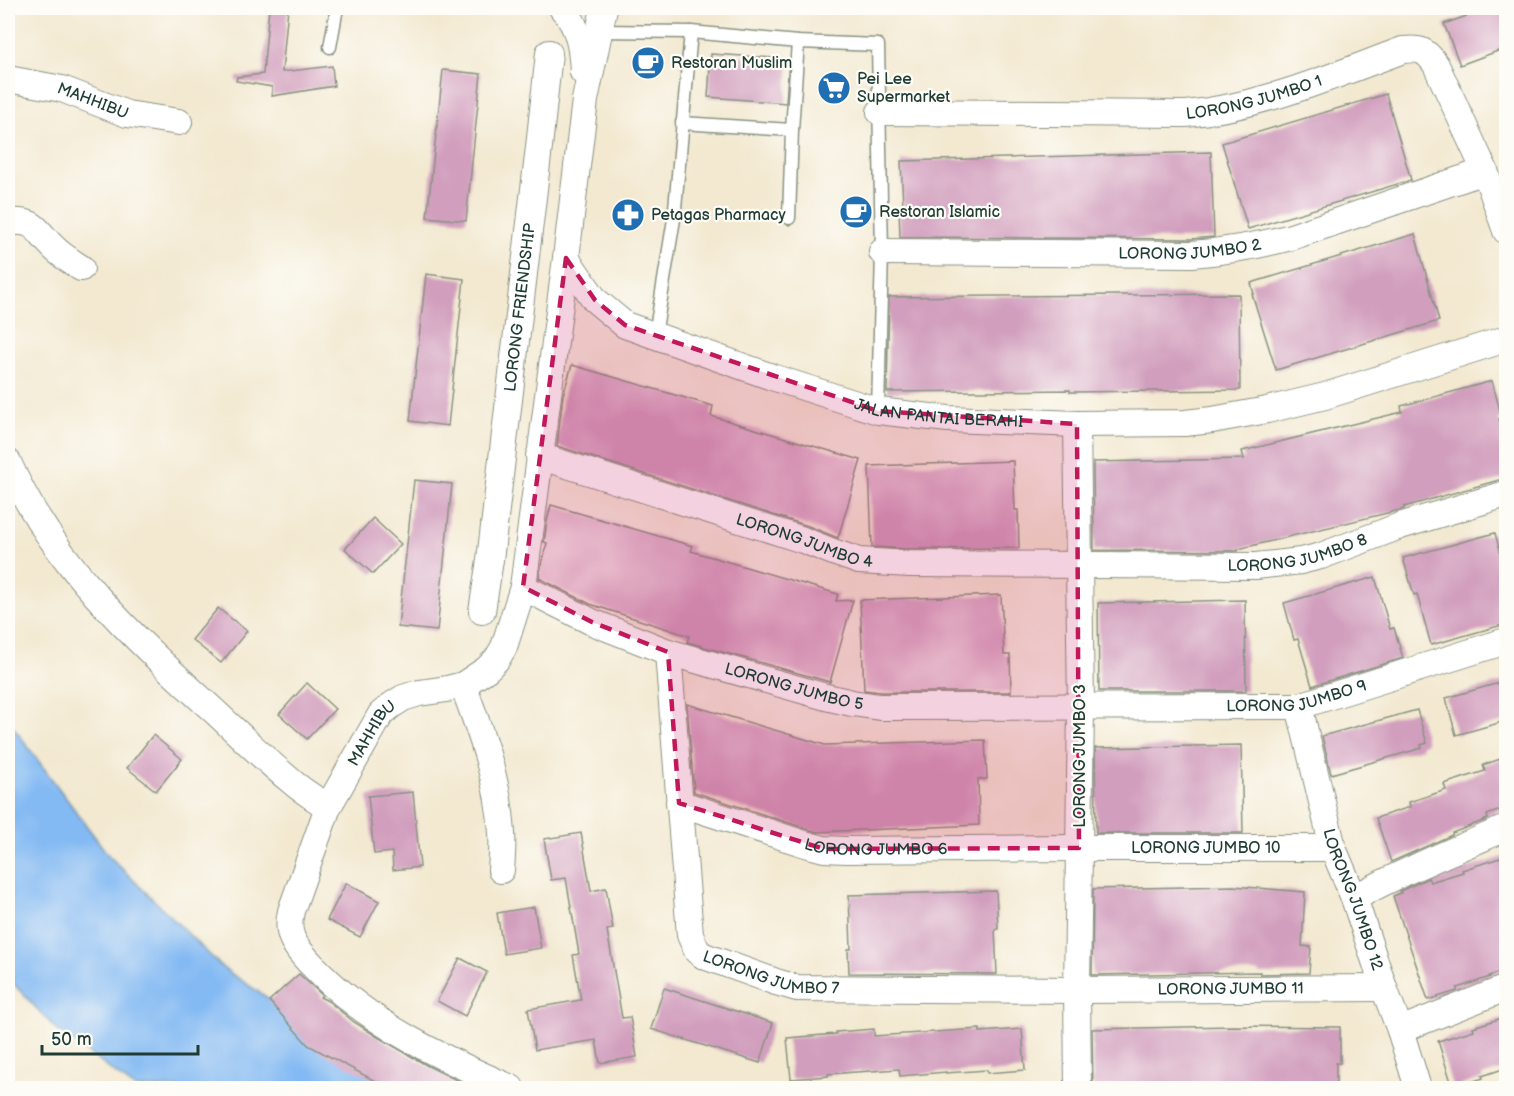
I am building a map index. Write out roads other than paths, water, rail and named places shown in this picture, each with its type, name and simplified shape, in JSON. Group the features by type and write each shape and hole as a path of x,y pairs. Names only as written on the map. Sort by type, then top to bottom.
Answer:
{"street":[{"path":"562,8 566,10 576,29 582,49 585,100"},
{"path":"566,258 585,100 601,19"},
{"name":"LORONG JUMBO 1","path":"880,112 1186,114 1212,112 1301,87 1402,50 1414,48 1423,51 1436,65 1485,171 1506,231"},
{"name":"LORONG FRIENDSHIP","path":"482,611 490,561 549,53"},
{"name":"MAHHIBU","path":"8,79 62,88 127,114 179,122"},
{"name":"LORONG JUMBO 2","path":"882,252 1192,254 1227,251 1291,237 1485,171"},
{"path":"8,222 25,222 34,225 53,248 81,268"},
{"name":"MAHHIBU","path":"511,1089 402,1035 363,1009 333,986 300,952 291,937 289,923 291,911 328,807 381,714 403,698 463,686 487,669 504,647 524,578 566,258"},
{"name":"JALAN PANTAI BERAHI","path":"566,258 595,300 625,325 772,377 878,411 910,416 1077,424 1185,423 1212,420 1257,412 1347,390 1506,339"},
{"name":"LORONG JUMBO 3","path":"1077,424 1081,707 1078,1089"},
{"name":"LORONG JUMBO 4","path":"539,456 803,540 859,561 909,564 1080,565"},
{"path":"8,462 21,492 54,544 118,620 265,759 293,783 328,807"},
{"name":"LORONG JUMBO 8","path":"1080,565 1256,566 1301,561 1400,526 1506,494"},
{"path":"490,561 524,578"},
{"name":"LORONG JUMBO 5","path":"524,578 592,622 668,652 852,703 880,707 1081,707"},
{"name":"LORONG JUMBO 9","path":"1081,707 1299,706 1506,641"},
{"name":"LORONG JUMBO 7","path":"668,652 690,935 697,951 704,956 797,988 1077,990"},
{"path":"463,686 482,736 496,787 502,834 501,870"},
{"name":"LORONG JUMBO 12","path":"1299,706 1333,848 1400,1030 1418,1089"},
{"name":"LORONG JUMBO 6","path":"679,803 824,849 1079,848"},
{"path":"1353,898 1429,861 1506,828"},
{"name":"LORONG JUMBO 10","path":"1079,848 1333,848"},
{"name":"LORONG JUMBO 11","path":"1077,990 1384,988"},
{"path":"1400,1030 1506,988"}],"lane":[{"path":"330,47 337,8"},
{"path":"601,19 691,32 798,42 878,45 882,252 878,411"},
{"path":"655,335 674,219 691,32"},
{"path":"789,218 798,42"},
{"path":"682,123 792,130"}],"water":[{"path":"8,720 109,856 224,969 404,1088 135,1088 56,1029 8,978"}],"place":[{"name":"Restoran Muslim","path":"648,63"},
{"name":"Pei Lee Supermarket","path":"834,88"},
{"name":"Restoran Islamic","path":"856,212"},
{"name":"Petagas Pharmacy","path":"628,215"}]}
